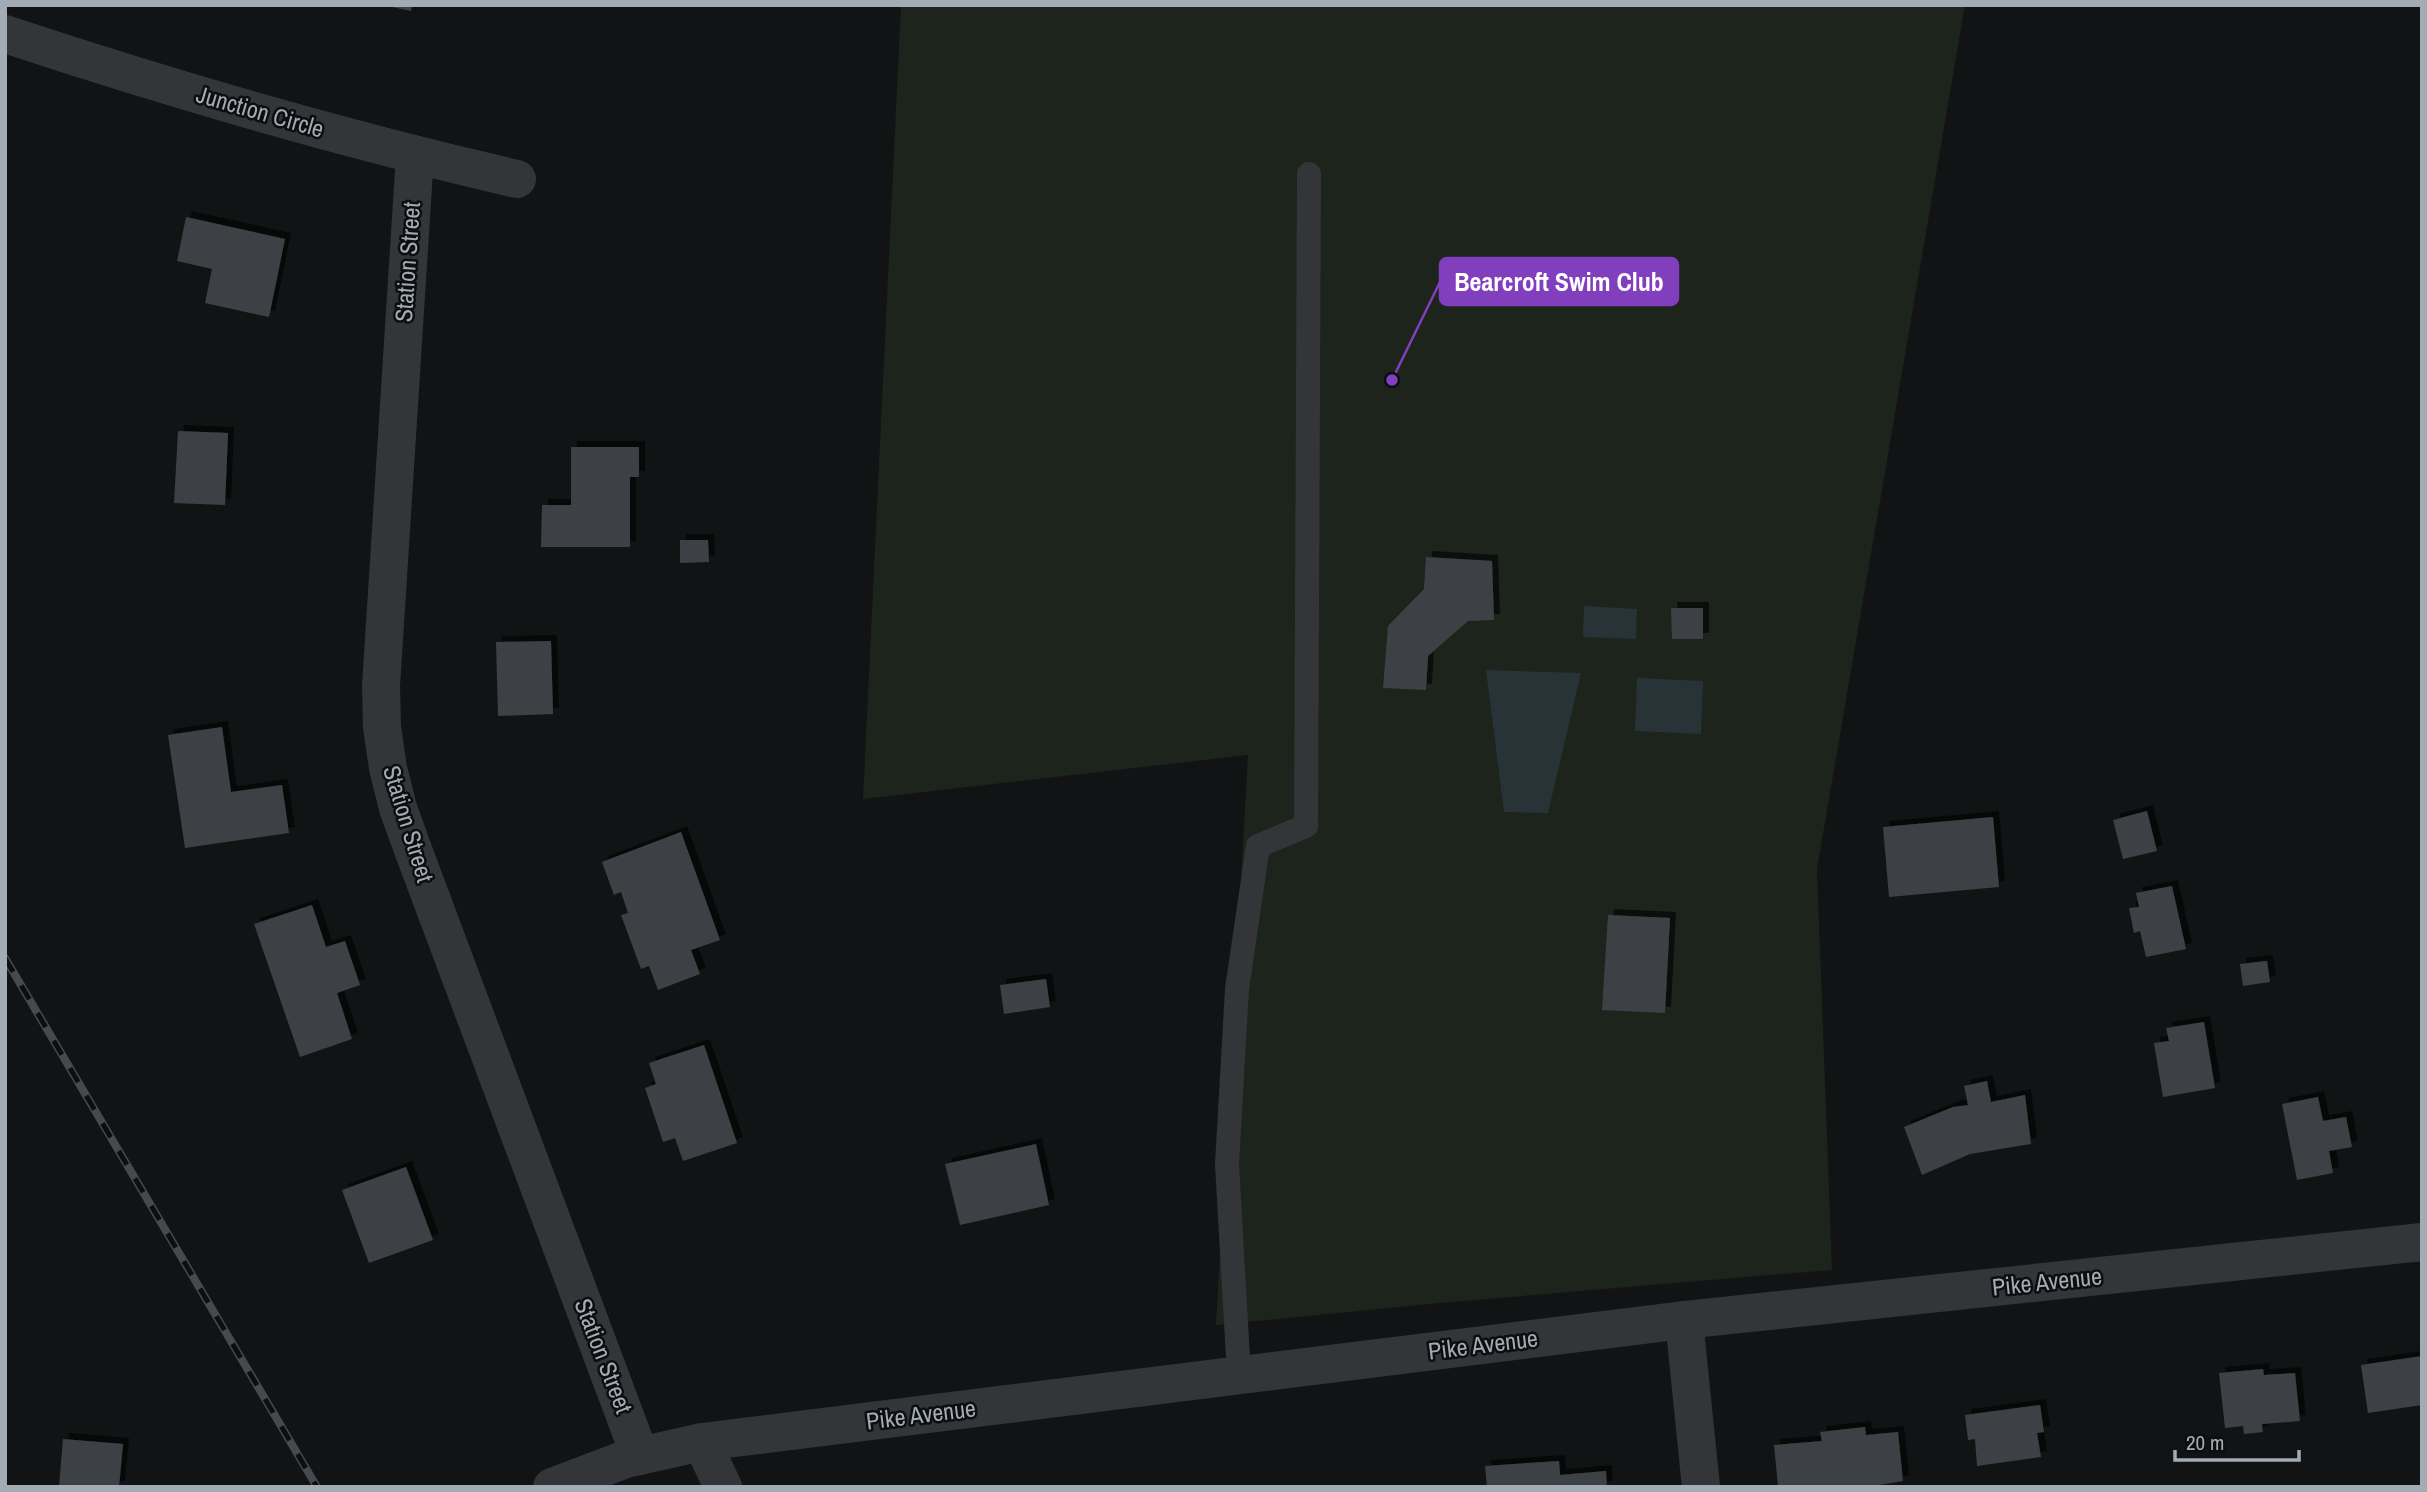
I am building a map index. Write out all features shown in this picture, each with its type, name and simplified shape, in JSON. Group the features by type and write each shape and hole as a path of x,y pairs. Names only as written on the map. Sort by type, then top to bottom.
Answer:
{"street":[{"name":"Junction Circle","path":"5,34 144,80 415,155 517,179"},
{"name":"Station Street","path":"415,155 382,645 382,727 388,768 397,807 640,1456"},
{"name":"Pike Avenue","path":"552,1487 640,1456 702,1442 1684,1320 2422,1242"},
{"path":"1684,1320 1701,1487"},
{"path":"702,1442 723,1487"}],"lane":[{"path":"1238,1375 1227,1164 1237,989 1258,846 1306,826 1309,174"}],"shaded area":[{"path":"901,5 1965,5 1817,869 1832,1270 1216,1325 1248,755 863,799"},
{"path":"1584,606 1637,609 1636,639 1583,637"},
{"path":"1486,670 1581,673 1548,813 1504,812"},
{"path":"1637,678 1703,681 1701,734 1635,731"}],"building":[{"path":"383,5 412,5 411,11"},
{"path":"186,217 285,239 269,317 205,303 212,269 177,261"},
{"path":"178,431 228,433 225,505 174,503"},
{"path":"571,447 639,447 639,477 630,477 630,547 541,547 542,505 571,505"},
{"path":"680,540 708,540 709,562 680,563"},
{"path":"1426,557 1492,561 1494,620 1468,621 1428,656 1426,690 1383,688 1388,626 1424,589"},
{"path":"1671,608 1703,608 1703,639 1672,639"},
{"path":"551,641 553,714 498,716 496,642"},
{"path":"222,727 231,792 282,785 289,833 185,848 168,735"},
{"path":"2147,811 2157,851 2123,859 2113,820"},
{"path":"1993,817 1999,887 1889,897 1883,827"},
{"path":"681,832 720,940 691,950 700,974 658,990 649,966 641,969 621,915 628,913 621,892 614,895 602,862"},
{"path":"2172,886 2186,949 2146,957 2140,931 2134,933 2129,908 2139,907 2136,893"},
{"path":"312,905 326,947 345,941 360,985 337,993 352,1039 300,1057 254,924"},
{"path":"1608,915 1670,918 1665,1013 1602,1010"},
{"path":"2267,961 2270,982 2243,986 2240,964"},
{"path":"1046,979 1050,1007 1004,1014 1000,985"},
{"path":"2204,1022 2215,1088 2163,1097 2154,1043 2169,1041 2166,1028"},
{"path":"704,1045 737,1143 683,1161 675,1138 663,1142 645,1088 656,1084 649,1063"},
{"path":"1987,1081 1991,1102 2025,1095 2031,1144 1970,1154 1922,1175 1904,1127 1953,1107 1968,1105 1964,1086"},
{"path":"2318,1097 2323,1121 2346,1117 2352,1147 2329,1151 2333,1173 2297,1180 2282,1104"},
{"path":"1036,1144 1049,1205 960,1225 945,1164"},
{"path":"406,1167 433,1240 369,1263 342,1190"},
{"path":"2422,1356 2422,1405 2368,1413 2361,1365"},
{"path":"2263,1369 2264,1375 2295,1373 2300,1421 2262,1424 2263,1432 2244,1434 2243,1426 2225,1428 2219,1373"},
{"path":"2040,1405 2044,1432 2037,1433 2041,1457 1977,1466 1975,1439 1968,1440 1965,1415"},
{"path":"1865,1427 1866,1435 1898,1432 1903,1481 1867,1487 1778,1487 1774,1445 1822,1441 1820,1432"},
{"path":"63,1439 123,1444 119,1487 59,1487"},
{"path":"1559,1461 1560,1475 1606,1471 1607,1487 1487,1487 1485,1466"}],"railway":[{"path":"5,958 317,1487"}],"place":[{"name":"Bearcroft Swim Club","path":"1392,380"}]}
